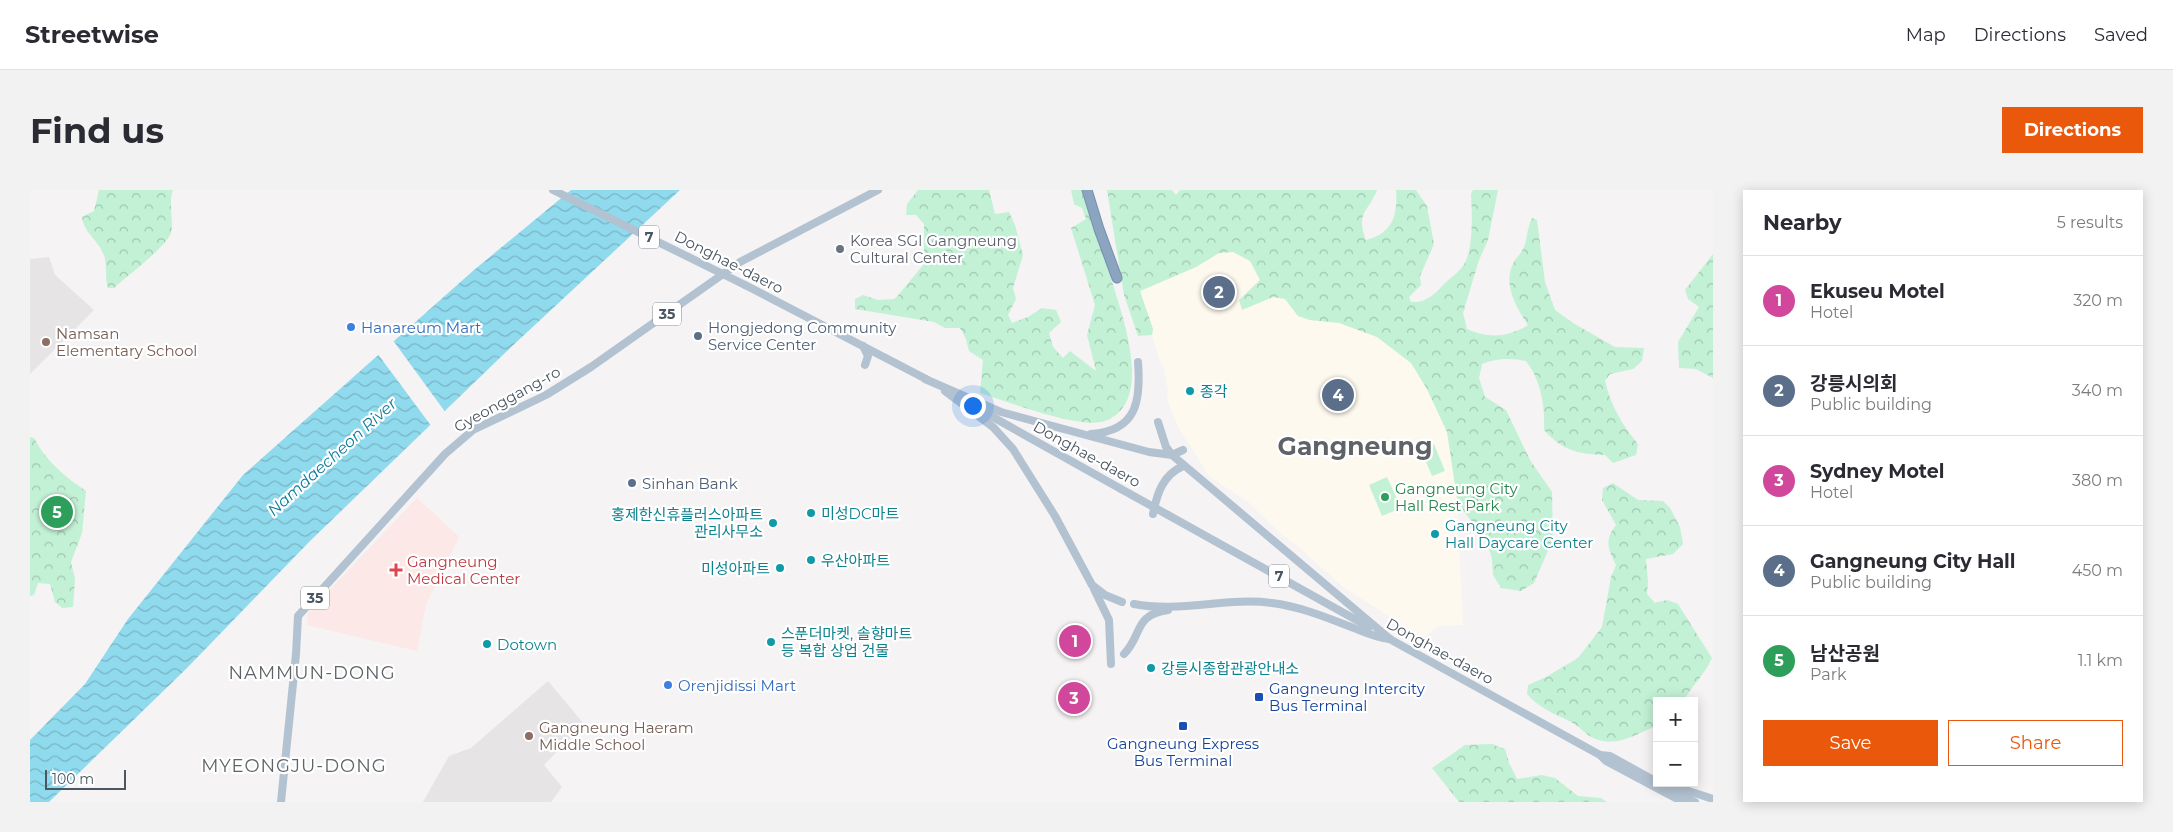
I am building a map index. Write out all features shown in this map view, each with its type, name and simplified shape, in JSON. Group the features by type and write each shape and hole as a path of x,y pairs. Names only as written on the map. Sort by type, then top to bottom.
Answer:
{"highway":[{"path":"1087,190 1117,278"}],"main road":[{"name":"Donghae-daero","path":"553,190 745,285 933,383 1600,755 1606,762 1683,802"},
{"name":"Gyeonggang-ro","path":"281,802 298,616 445,454 473,430 546,395 591,367 740,262 878,190"},
{"path":"863,346 868,356 865,365"},
{"path":"1084,435 1114,430 1124,422 1137,404 1140,388 1138,362"},
{"path":"925,379 1001,412 1084,435 1172,455 1183,450"},
{"path":"933,383 978,414 1013,449 1054,516 1109,620 1111,664"},
{"path":"1158,422 1166,447 1183,466 1390,639"},
{"path":"1153,514 1157,495 1163,482 1175,470 1183,466"},
{"path":"1092,585 1105,595 1122,602"},
{"path":"1124,654 1131,647 1142,621 1160,611 1189,606 1246,601 1274,603 1309,612 1347,625 1374,637 1390,639"},
{"path":"1134,604 1189,606"},
{"name":"Donghae-daero","path":"1600,755 1610,756 1653,780"},
{"name":"Donghae-daero","path":"1666,787 1695,802"},
{"path":"1676,787 1713,799"}],"shaded area":[{"path":"1233,252 1251,261 1260,280 1239,300 1273,297 1285,299 1298,316 1310,320 1339,322 1377,337 1411,363 1427,390 1447,432 1457,498 1463,625 1439,626 1423,638 1343,587 1302,550 1282,535 1248,502 1210,477 1179,429 1167,399 1168,390 1164,369 1160,362 1152,335 1153,329 1140,291 1196,267 1219,253"},
{"name":"Namsan Elementary School","path":"49,257 55,275 94,310 30,374 30,259"},
{"name":"Gangneung Medical Center","path":"417,498 459,537 426,604 417,651 307,625 308,613"},
{"name":"Gangneung Haeram Middle School","path":"548,681 584,724 544,765 562,787 551,802 423,802 449,756 471,748"}],"green space":[{"path":"99,190 173,190 171,201 172,229 168,239 114,288 108,288 106,263 103,253 86,229 82,217 94,211"},
{"path":"918,190 989,190 995,214 1009,212 1015,225 1023,255 1013,288 1016,299 1008,315 1012,323 1028,317 1042,308 1056,310 1061,322 1049,333 1053,347 1063,358 1070,351 1096,371 1087,335 1095,305 1071,228 1086,219 1082,208 1074,204 1071,190 1087,190 1098,223 1131,356 1132,377 1129,396 1120,411 1105,421 1094,423 1079,422 980,393 983,360 969,351 966,339 960,328 945,328 934,322 855,309 855,299 863,295 878,300 895,299 924,264 924,224 916,215 906,215 907,204"},
{"path":"1107,190 1172,190 1176,195 1180,190 1377,190 1364,213 1362,223 1366,240 1382,233 1392,222 1396,207 1396,190 1416,190 1427,206 1434,244 1420,276 1421,285 1409,297 1411,302 1416,302 1429,298 1459,271 1467,259 1471,241 1471,194 1473,190 1498,190 1488,240 1479,260 1463,313 1467,329 1483,334 1498,335 1513,332 1528,325 1515,302 1509,277 1515,260 1524,247 1532,218 1537,220 1545,282 1555,310 1573,323 1615,347 1644,348 1642,361 1633,369 1610,374 1605,381 1610,399 1618,415 1638,444 1636,455 1613,463 1605,455 1579,452 1558,443 1544,430 1544,412 1539,385 1526,361 1504,359 1482,364 1479,378 1485,397 1506,410 1530,460 1552,492 1553,539 1534,583 1521,591 1501,588 1493,575 1492,559 1485,534 1474,525 1457,498 1447,432 1427,389 1411,363 1377,337 1339,323 1310,320 1298,316 1285,299 1273,297 1242,310 1239,300 1260,280 1250,261 1233,252 1219,253 1196,267 1140,291 1153,329 1152,335 1138,336 1124,295"},
{"path":"1713,254 1713,378 1696,369 1679,368 1678,342 1699,307 1688,299 1685,290"},
{"path":"30,437 34,438 56,468 86,491 82,533 71,562 75,579 73,607 62,608 55,602 50,584 38,583 34,595 30,596"},
{"path":"1434,444 1445,471 1432,476 1421,450"},
{"name":"Gangneung City Hall Rest Park","path":"1387,477 1401,508 1382,516 1369,485"},
{"path":"1613,483 1638,500 1663,501 1670,508 1680,527 1683,544 1673,554 1646,559 1647,594 1655,603 1667,600 1678,604 1712,658 1706,670 1686,697 1653,697 1653,727 1623,740 1614,741 1597,739 1588,735 1574,724 1541,707 1527,694 1528,685 1546,677 1578,658 1602,627 1611,577 1616,565 1608,545 1612,530 1616,525 1602,500 1603,488"},
{"path":"1492,744 1505,749 1517,779 1542,775 1555,778 1578,796 1601,798 1607,802 1459,802 1432,768 1465,745"}],"water":[{"name":"Namdaecheon River","path":"571,190 680,190 507,351 310,541 187,668 49,802 30,802 30,740 85,684 128,619 243,475 474,270"}],"pier":[{"path":"392,339 446,413 432,427 377,353"}],"place":[{"name":"Korea SGI Gangneung Cultural Center","path":"840,249"},
{"name":"강릉시의회","path":"1219,292"},
{"name":"Hanareum Mart","path":"351,327"},
{"name":"Hongjedong Community Service Center","path":"698,336"},
{"name":"Namsan Elementary School","path":"46,342"},
{"name":"종각","path":"1190,391"},
{"name":"Gangneung City Hall","path":"1338,395"},
{"name":"Sinhan Bank","path":"632,483"},
{"name":"Gangneung City Hall Rest Park","path":"1385,497"},
{"name":"남산공원","path":"57,512"},
{"name":"미성DC마트","path":"811,513"},
{"name":"홍제한신휴플러스아파트 관리사무소","path":"773,523"},
{"name":"Gangneung City Hall Daycare Center","path":"1435,534"},
{"name":"우산아파트","path":"811,560"},
{"name":"미성아파트","path":"780,568"},
{"name":"Gangneung Medical Center","path":"396,570"},
{"name":"Ekuseu Motel","path":"1075,641"},
{"name":"스푼더마켓, 솔향마트 등 복합 상업 건물","path":"771,642"},
{"name":"Dotown","path":"487,644"},
{"name":"강릉시종합관광안내소","path":"1151,668"},
{"name":"Orenjidissi Mart","path":"668,685"},
{"name":"Gangneung Intercity Bus Terminal","path":"1259,697"},
{"name":"Sydney Motel","path":"1074,698"},
{"name":"Gangneung Express Bus Terminal","path":"1183,726"},
{"name":"Gangneung Haeram Middle School","path":"529,736"}],"district":[{"name":"Gangneung","path":"1355,446"},
{"name":"NAMMUN-DONG","path":"312,673"},
{"name":"MYEONGJU-DONG","path":"294,766"}]}
